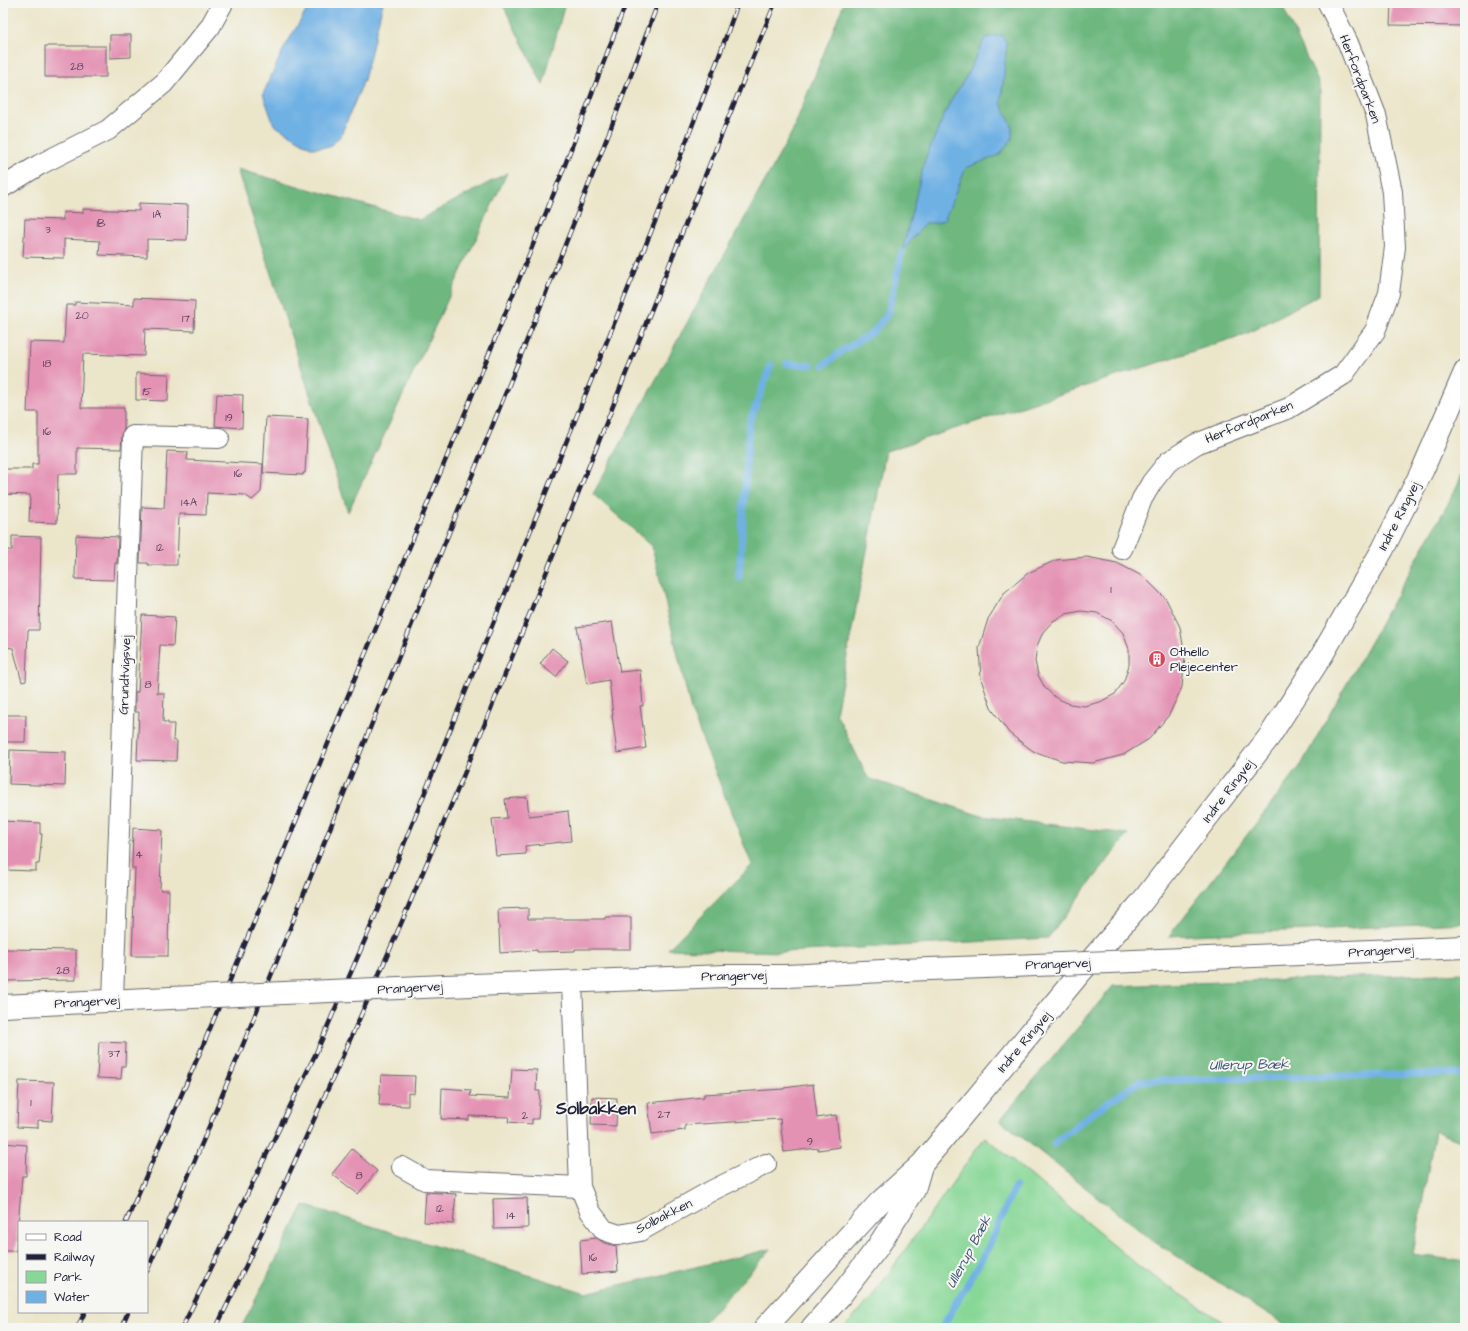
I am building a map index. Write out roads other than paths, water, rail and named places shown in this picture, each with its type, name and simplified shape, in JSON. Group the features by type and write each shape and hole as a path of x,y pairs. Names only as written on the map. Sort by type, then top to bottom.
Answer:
{"street":[{"path":"3,187 39,165 108,130 164,83 210,27 223,3"},
{"name":"Herfordparken","path":"1122,549 1142,499 1152,482 1168,462 1196,444 1289,408 1343,375 1375,331 1389,293 1395,247 1392,192 1376,115 1348,43 1328,3"},
{"name":"Indre Ringvej","path":"765,1328 879,1203 922,1164 1141,903 1269,737 1322,655 1383,549 1423,469 1465,372"},
{"name":"Grundtvigsvej","path":"113,1000 133,436 219,438"},
{"name":"Prangervej","path":"3,1006 445,986 726,976 787,976 1465,947"},
{"name":"Solbakken","path":"572,982 580,1187 590,1211 604,1230 619,1236 640,1231 711,1191 766,1164"},
{"name":"Indre Ringvej","path":"812,1328 840,1296 877,1248 914,1190 922,1164"},
{"path":"402,1167 425,1180 580,1187"}],"water":[{"path":"311,3 383,3 364,80 341,135 330,147 312,148 274,125 263,94 283,50"},
{"path":"1002,35 1007,43 1001,103 1012,126 1012,139 999,155 966,168 944,220 937,223 925,223 902,252 925,159 949,104 966,77 985,38"}],"waterway":[{"path":"824,365 842,351 873,332 888,314 902,252"},
{"path":"787,364 811,365"},
{"path":"739,578 749,424 771,365"},
{"name":"Ullerup Bæk","path":"1054,1144 1091,1114 1140,1081 1465,1073"},
{"name":"Ullerup Bæk","path":"942,1328 987,1250 1015,1187"}],"railway":[{"path":"126,1221 204,1043 463,418 560,178 626,3"},
{"path":"148,1269 269,980 593,175 658,3"},
{"path":"182,1328 316,1053 371,926 657,217 738,3"},
{"path":"216,1328 329,1087 443,824 492,707 775,3"},
{"path":"77,1328 84,1313"},
{"path":"121,1328 128,1313"}],"place":[{"name":"Othello Plejecenter","path":"1157,659"}],"district":[{"name":"Solbakken","path":"596,1109"}]}
